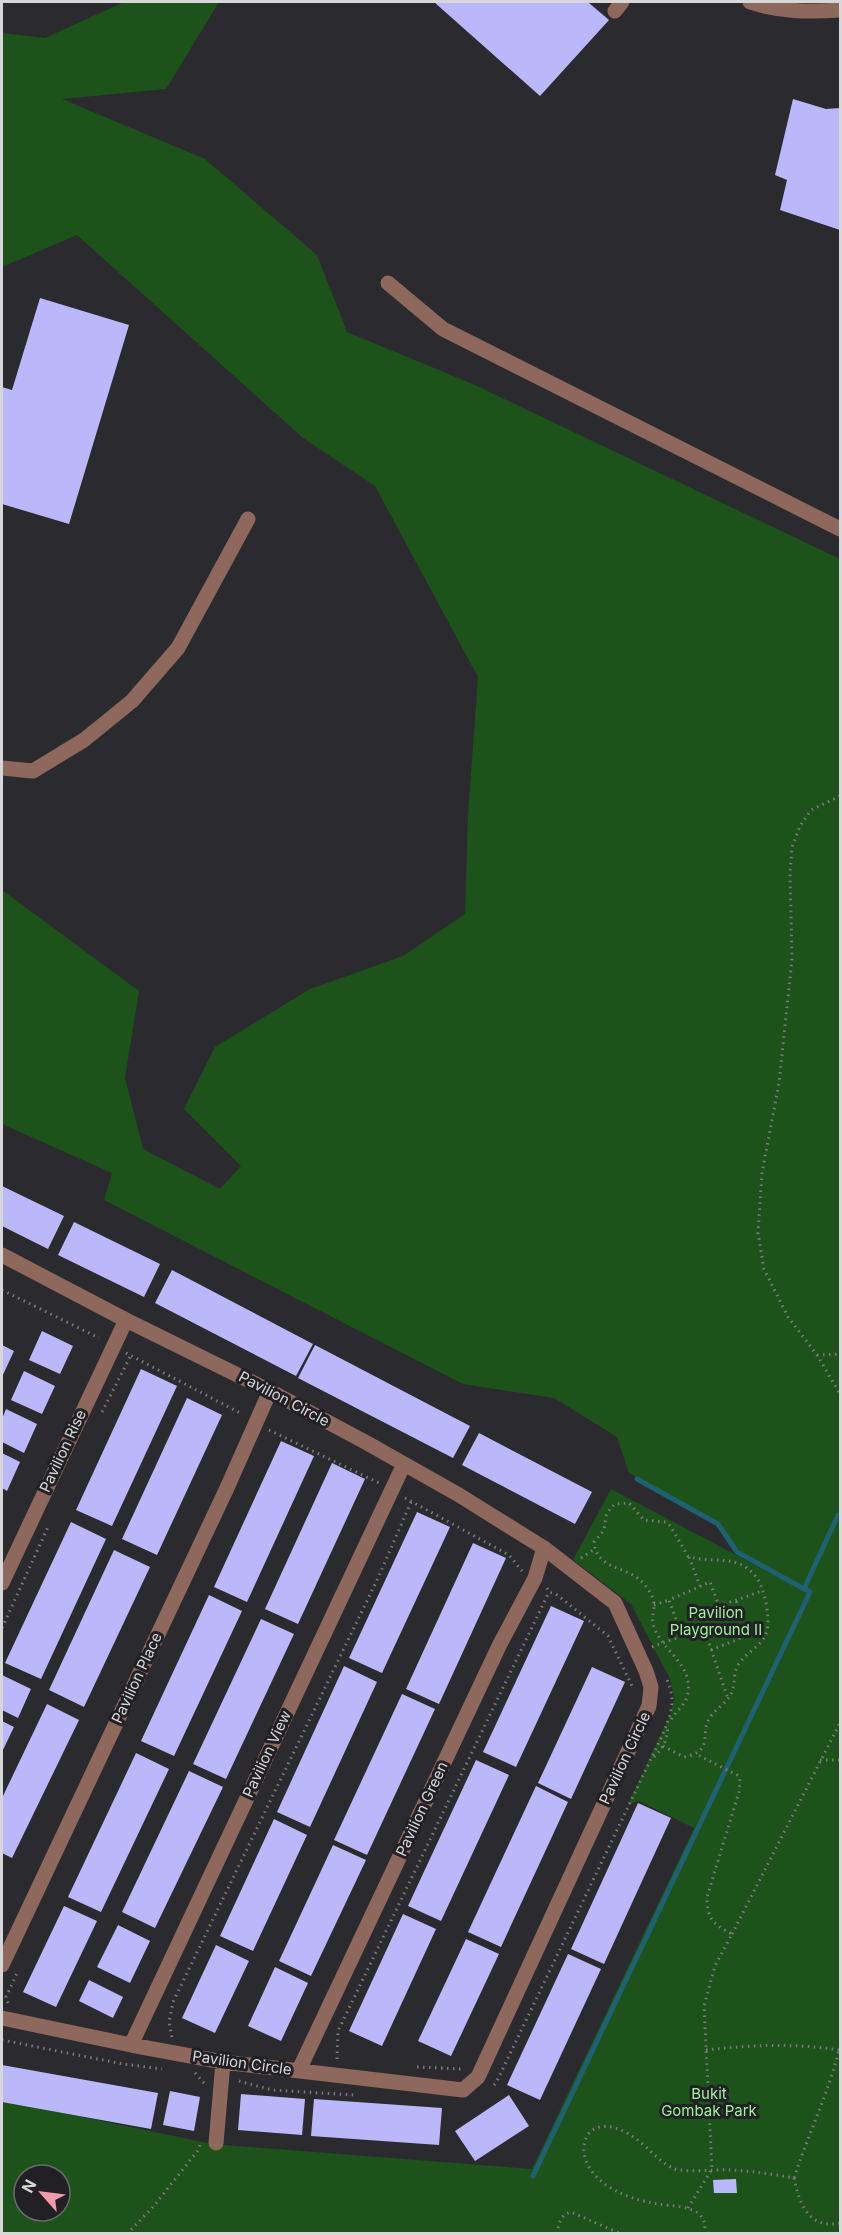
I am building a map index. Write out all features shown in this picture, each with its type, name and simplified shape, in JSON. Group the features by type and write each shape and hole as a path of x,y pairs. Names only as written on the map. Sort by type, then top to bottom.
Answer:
{"street":[{"path":"750,2 806,12 840,10"},
{"path":"388,283 443,329 840,529"},
{"path":"2,768 33,771 84,740 132,701 178,648 248,519"},
{"name":"Pavilion Circle","path":"2,1256 270,1391 459,1495 544,1548 615,1603 651,1687 644,1717 478,2077 464,2090 299,2070 223,2069 131,2045 2,2018"},
{"name":"Pavilion Rise","path":"2,1582 126,1320"},
{"name":"Pavilion Place","path":"2,1965 270,1391"},
{"name":"Pavilion View","path":"131,2045 404,1464"},
{"name":"Pavilion Green","path":"299,2070 499,1646 535,1578 544,1548"},
{"path":"208,2141 223,2069"}],"path":[{"path":"840,796 811,810 800,826 792,847 790,873 792,959 779,1083 762,1173 758,1233 764,1269 788,1317 817,1355 840,1394"},
{"path":"2,1290 131,1355 257,1423 392,1489 411,1502 509,1555 520,1570 546,1584 549,1592 338,2031 336,2057 340,2063"},
{"path":"817,1355 840,1354"},
{"path":"100,1416 131,1355"},
{"path":"172,2040 169,2022 173,2002 378,1578 411,1502"},
{"path":"651,1759 663,1746 667,1738 668,1726 687,1696 687,1680 679,1660 663,1643 653,1623 654,1605 651,1594 639,1579 610,1565 596,1554 594,1542 604,1530 606,1516 610,1509 615,1504 629,1503 644,1520 666,1522 688,1556 700,1586"},
{"path":"2,1628 52,1519"},
{"path":"663,1746 684,1757 696,1754 704,1746 712,1715 728,1699 733,1690 734,1674 741,1660 762,1642 767,1632 769,1618 757,1578 744,1567 732,1561 697,1559 688,1556"},
{"path":"654,1605 710,1582 719,1606 762,1591"},
{"path":"549,1592 556,1594 608,1636 636,1693"},
{"path":"669,1600 682,1636"},
{"path":"711,1650 746,1636 736,1600"},
{"path":"651,1648 704,1628 728,1699"},
{"path":"646,1639 655,1657"},
{"path":"491,2087 497,2081 556,1961 671,1714 673,1695 664,1675"},
{"path":"688,2208 712,2169 704,2006 708,1986 715,1966 840,1723"},
{"path":"696,1754 740,1779 707,1897 707,1911 711,1920 732,1934"},
{"path":"820,1760 840,1760"},
{"path":"2,2040 123,2064 165,2069"},
{"path":"706,2050 779,2045 809,2045 840,2050 832,2080 806,2141 794,2178 802,2208 811,2217 822,2222 840,2223"},
{"path":"462,2069 467,2064"},
{"path":"186,2072 196,2073 199,2077 223,2069 272,2090 358,2096"},
{"path":"704,2234 706,2226 698,2213 688,2208 639,2200 608,2187 596,2177 587,2165 584,2141 590,2132 598,2126 618,2127 639,2140 666,2165 676,2169 734,2170 794,2178"},
{"path":"127,2234 153,2207 208,2141"},
{"path":"557,2234 560,2221 565,2214 571,2212 621,2234"}],"green space":[{"path":"124,2 219,2 166,89 62,99 205,159 317,255 347,332 475,385 840,559 840,2233 2,2233 2,2100 212,2144 532,2169 694,1828 639,1801 628,1804 671,1713 674,1697 670,1679 631,1604 573,1560 611,1489 795,1586 739,1550 718,1523 629,1473 617,1437 554,1398 463,1384 104,1200 112,1173 2,1124 2,890 139,991 125,1078 143,1149 220,1189 241,1166 184,1109 215,1047 310,989 403,956 465,914 468,815 478,677 375,486 303,438 77,235 2,267 2,33 45,38"}],"building":[{"path":"434,2 590,2 609,20 540,96"},
{"path":"793,99 826,109 840,108 840,230 780,210 787,180 775,175"},
{"path":"40,298 129,325 69,524 2,504 2,387 12,390"},
{"path":"2,1186 64,1216 48,1249 2,1226"},
{"path":"74,1222 160,1264 144,1297 58,1255"},
{"path":"172,1270 313,1344 296,1376 155,1303"},
{"path":"42,1331 73,1346 60,1374 29,1360"},
{"path":"2,1345 14,1351 2,1377"},
{"path":"315,1345 470,1426 453,1458 298,1378"},
{"path":"141,1369 177,1386 112,1526 76,1510"},
{"path":"24,1371 55,1386 42,1414 11,1400"},
{"path":"187,1398 222,1415 157,1555 122,1539"},
{"path":"6,1409 37,1424 24,1453 2,1442 2,1419"},
{"path":"479,1433 592,1492 575,1524 462,1465"},
{"path":"281,1441 314,1456 247,1602 214,1587"},
{"path":"2,1453 20,1462 7,1491 2,1488"},
{"path":"332,1463 365,1479 298,1624 265,1609"},
{"path":"417,1512 450,1527 382,1673 349,1658"},
{"path":"71,1522 106,1539 41,1679 5,1663"},
{"path":"473,1543 506,1558 439,1704 406,1689"},
{"path":"114,1550 150,1567 84,1707 49,1690"},
{"path":"209,1595 242,1611 174,1756 141,1741"},
{"path":"551,1606 584,1621 516,1767 483,1752"},
{"path":"261,1619 294,1634 226,1779 193,1764"},
{"path":"344,1666 377,1682 310,1827 277,1812"},
{"path":"592,1667 625,1682 571,1799 538,1783"},
{"path":"2,1675 31,1689 18,1718 2,1710"},
{"path":"402,1694 435,1709 367,1855 334,1840"},
{"path":"47,1704 79,1720 12,1858 2,1853 2,1798"},
{"path":"2,1721 14,1727 2,1752"},
{"path":"136,1753 169,1769 101,1912 68,1897"},
{"path":"476,1760 509,1775 441,1921 408,1906"},
{"path":"189,1771 223,1787 155,1928 122,1912"},
{"path":"536,1786 568,1802 501,1947 468,1932"},
{"path":"638,1803 671,1818 604,1964 571,1949"},
{"path":"274,1819 307,1835 253,1951 220,1936"},
{"path":"333,1845 366,1860 311,1976 279,1961"},
{"path":"64,1906 97,1921 56,2007 23,1992"},
{"path":"403,1914 436,1929 382,2046 349,2031"},
{"path":"118,1925 150,1941 130,1983 97,1967"},
{"path":"466,1939 499,1954 451,2056 418,2041"},
{"path":"216,1945 249,1961 215,2033 182,2018"},
{"path":"568,1954 601,1969 540,2100 507,2085"},
{"path":"275,1967 308,1983 281,2041 248,2026"},
{"path":"89,1980 123,1997 113,2018 79,2001"},
{"path":"2,2065 158,2093 151,2129 2,2102"},
{"path":"170,2091 200,2097 194,2131 163,2125"},
{"path":"241,2094 305,2099 302,2135 238,2130"},
{"path":"509,2095 529,2126 475,2161 455,2131"},
{"path":"314,2099 442,2108 439,2145 311,2136"},
{"path":"736,2179 737,2193 714,2193 713,2180"}],"waterway":[{"path":"637,1479 718,1524 737,1552 806,1590"},
{"path":"804,1589 838,1515"},
{"path":"533,2176 810,1592 807,1590"}],"park label":[{"name":"Pavilion Playground II","path":"716,1622"},
{"name":"Bukit Gombak Park","path":"709,2102"}]}
